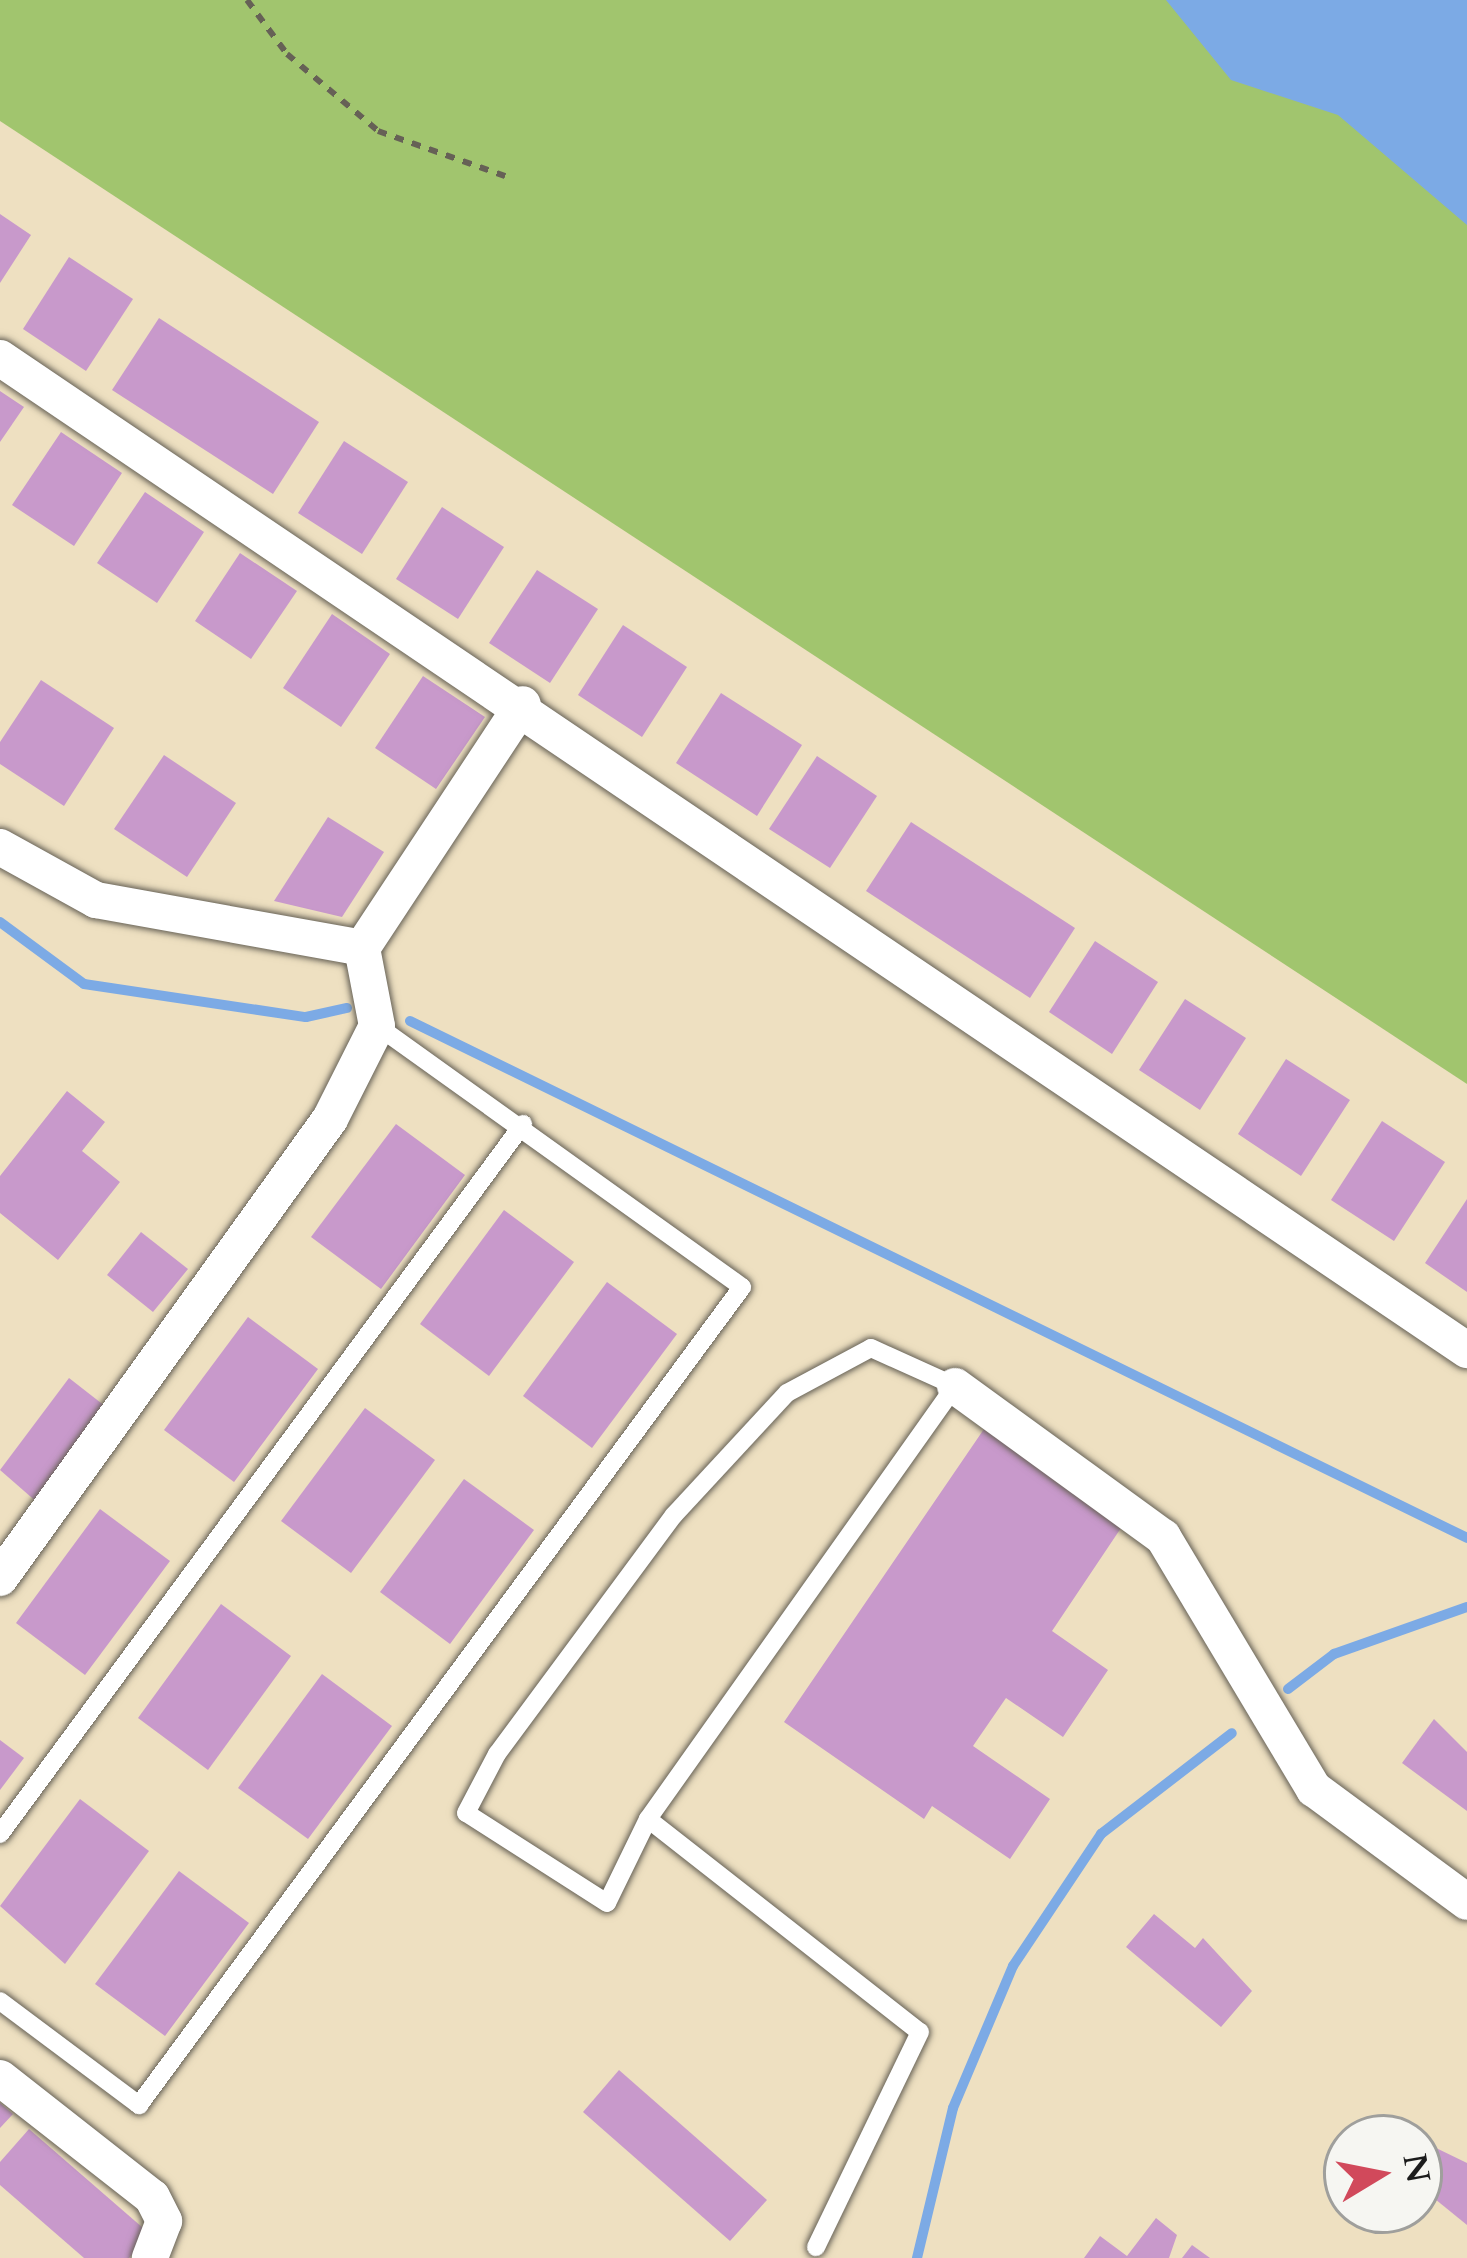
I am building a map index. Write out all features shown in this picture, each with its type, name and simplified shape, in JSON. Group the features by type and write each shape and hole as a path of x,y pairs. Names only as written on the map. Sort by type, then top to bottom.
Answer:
{"street":[{"path":"0,358 523,704 1467,1350"},
{"path":"0,1578 330,1118 377,1026 362,948 523,704"},
{"path":"0,847 96,900 362,948"},
{"path":"956,1386 1163,1538 1314,1789 1467,1902"},
{"path":"0,2078 152,2197 164,2221 157,2255"}],"lane":[{"path":"0,2001 139,2105 742,1287 523,1124 377,1026"},
{"path":"0,1834 523,1124"},
{"path":"871,1348 956,1386 648,1819 607,1903 466,1813 674,1515 787,1394 871,1348"},
{"path":"648,1819 920,2032 815,2247"}],"path":[{"path":"247,0 287,54 378,131 505,176"}],"green space":[{"path":"0,0 1467,0 1467,1084 0,121"}],"water":[{"path":"1166,0 1467,0 1467,225 1338,115 1231,80"}],"building":[{"path":"0,214 31,235 0,283"},
{"path":"69,257 133,299 86,371 23,329"},
{"path":"159,318 319,422 273,494 112,390"},
{"path":"0,391 24,407 0,442"},
{"path":"61,432 122,473 74,546 12,505"},
{"path":"344,441 408,482 362,554 298,513"},
{"path":"145,492 204,532 157,603 97,563"},
{"path":"442,507 504,547 458,619 396,579"},
{"path":"240,553 297,591 251,659 195,621"},
{"path":"537,570 598,609 550,683 489,643"},
{"path":"332,614 390,654 341,727 283,688"},
{"path":"623,625 687,667 642,737 578,695"},
{"path":"423,676 485,717 436,789 375,748"},
{"path":"41,680 114,728 64,806 0,764 0,742"},
{"path":"721,693 802,745 757,816 676,763"},
{"path":"164,755 236,803 187,877 114,829"},
{"path":"817,756 877,796 830,868 769,829"},
{"path":"328,817 384,852 342,917 274,901"},
{"path":"911,822 1075,928 1030,998 866,891"},
{"path":"1095,941 1158,982 1112,1054 1049,1012"},
{"path":"1185,999 1246,1038 1200,1110 1139,1070"},
{"path":"1286,1059 1350,1100 1301,1176 1238,1134"},
{"path":"67,1091 105,1122 82,1151 120,1182 58,1260 0,1213 0,1176"},
{"path":"1382,1121 1445,1162 1394,1241 1331,1200"},
{"path":"396,1124 465,1175 381,1289 311,1237"},
{"path":"1467,1199 1467,1292 1425,1263"},
{"path":"504,1210 574,1262 489,1376 420,1324"},
{"path":"141,1232 188,1269 153,1312 107,1275"},
{"path":"607,1282 677,1334 592,1448 523,1396"},
{"path":"248,1317 318,1369 234,1482 164,1430"},
{"path":"69,1378 110,1410 39,1504 0,1470"},
{"path":"365,1408 435,1460 351,1573 281,1521"},
{"path":"984,1429 1123,1525 1052,1631 1108,1670 1063,1737 1006,1698 973,1746 1050,1799 1010,1859 932,1806 924,1819 784,1722"},
{"path":"464,1479 534,1530 450,1644 380,1592"},
{"path":"100,1509 170,1561 85,1675 16,1623"},
{"path":"221,1604 291,1656 208,1770 138,1718"},
{"path":"322,1674 392,1726 308,1839 238,1788"},
{"path":"1434,1719 1467,1752 1467,1811 1402,1763"},
{"path":"0,1740 24,1758 0,1790"},
{"path":"80,1799 149,1851 65,1964 0,1906"},
{"path":"179,1871 249,1923 165,2036 95,1984"},
{"path":"1154,1914 1195,1948 1203,1938 1252,1991 1221,2027 1126,1947"},
{"path":"619,2070 767,2200 730,2241 583,2112"},
{"path":"0,2103 13,2114 0,2128"},
{"path":"29,2129 150,2234 129,2258 84,2258 0,2185 0,2162"},
{"path":"1443,2151 1467,2163 1467,2225 1443,2206"},
{"path":"1156,2218 1177,2235 1169,2258 1084,2258 1100,2236 1127,2256"},
{"path":"1192,2245 1210,2258 1182,2258"}],"waterway":[{"path":"0,922 84,984 306,1017 347,1008"},
{"path":"410,1021 1467,1538"},
{"path":"1288,1689 1334,1654 1467,1607"},
{"path":"917,2258 953,2108 1013,1966 1101,1834 1232,1733"}]}
